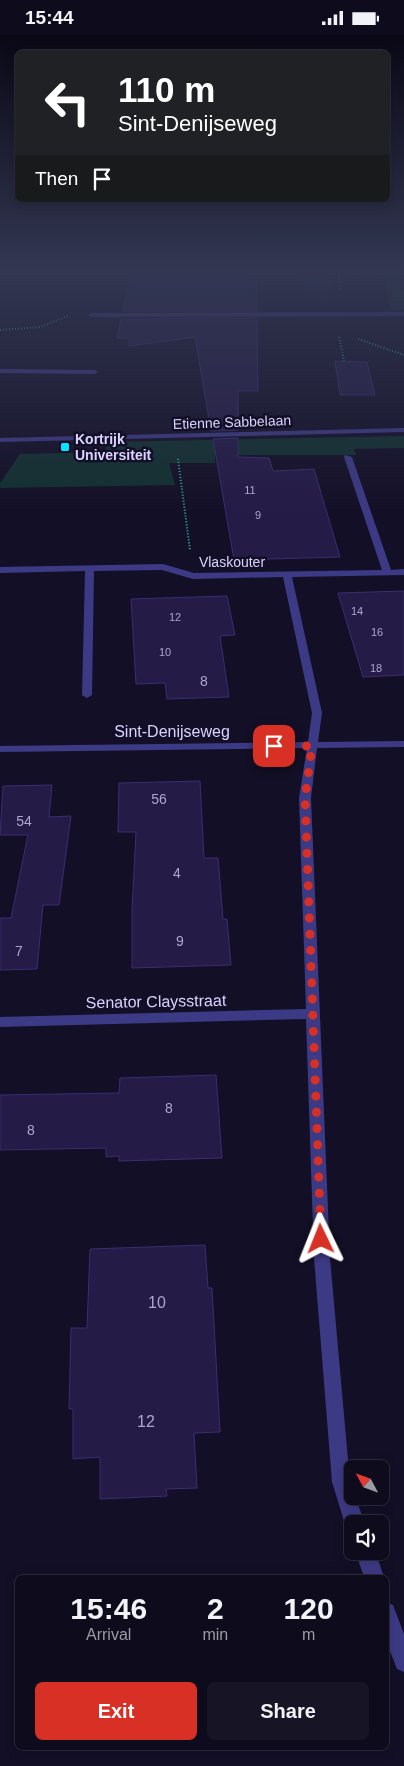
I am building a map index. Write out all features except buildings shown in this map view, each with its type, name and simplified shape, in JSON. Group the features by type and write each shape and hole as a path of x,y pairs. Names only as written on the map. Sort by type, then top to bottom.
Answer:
{"street":[{"path":"0,371 94,372"},
{"name":"Etienne Sabbelaan","path":"0,440 404,430"},
{"path":"348,457 387,572"},
{"name":"Vlaskouter","path":"0,570 162,567 193,576 404,572"},
{"path":"87,695 90,568"},
{"name":"Vlaskouter","path":"287,575 317,713 305,798 322,1258 341,1482 352,1515"},
{"name":"Sint-Denijseweg","path":"0,749 404,744"},
{"name":"Senator Claysstraat","path":"0,1022 313,1014"},
{"path":"368,1560 373,1575"},
{"path":"389,1620 404,1662"}],"path":[{"path":"162,567 191,555 175,437"}],"green space":[{"path":"404,436 404,448 354,449 356,455 215,455 215,463 169,463 175,485 0,488 0,483 20,454 105,452 108,442"}],"place":[{"name":"Kortrijk Universiteit","path":"65,447"}],"route":[{"path":"274,746 312,746 305,798 321,1239"}]}
